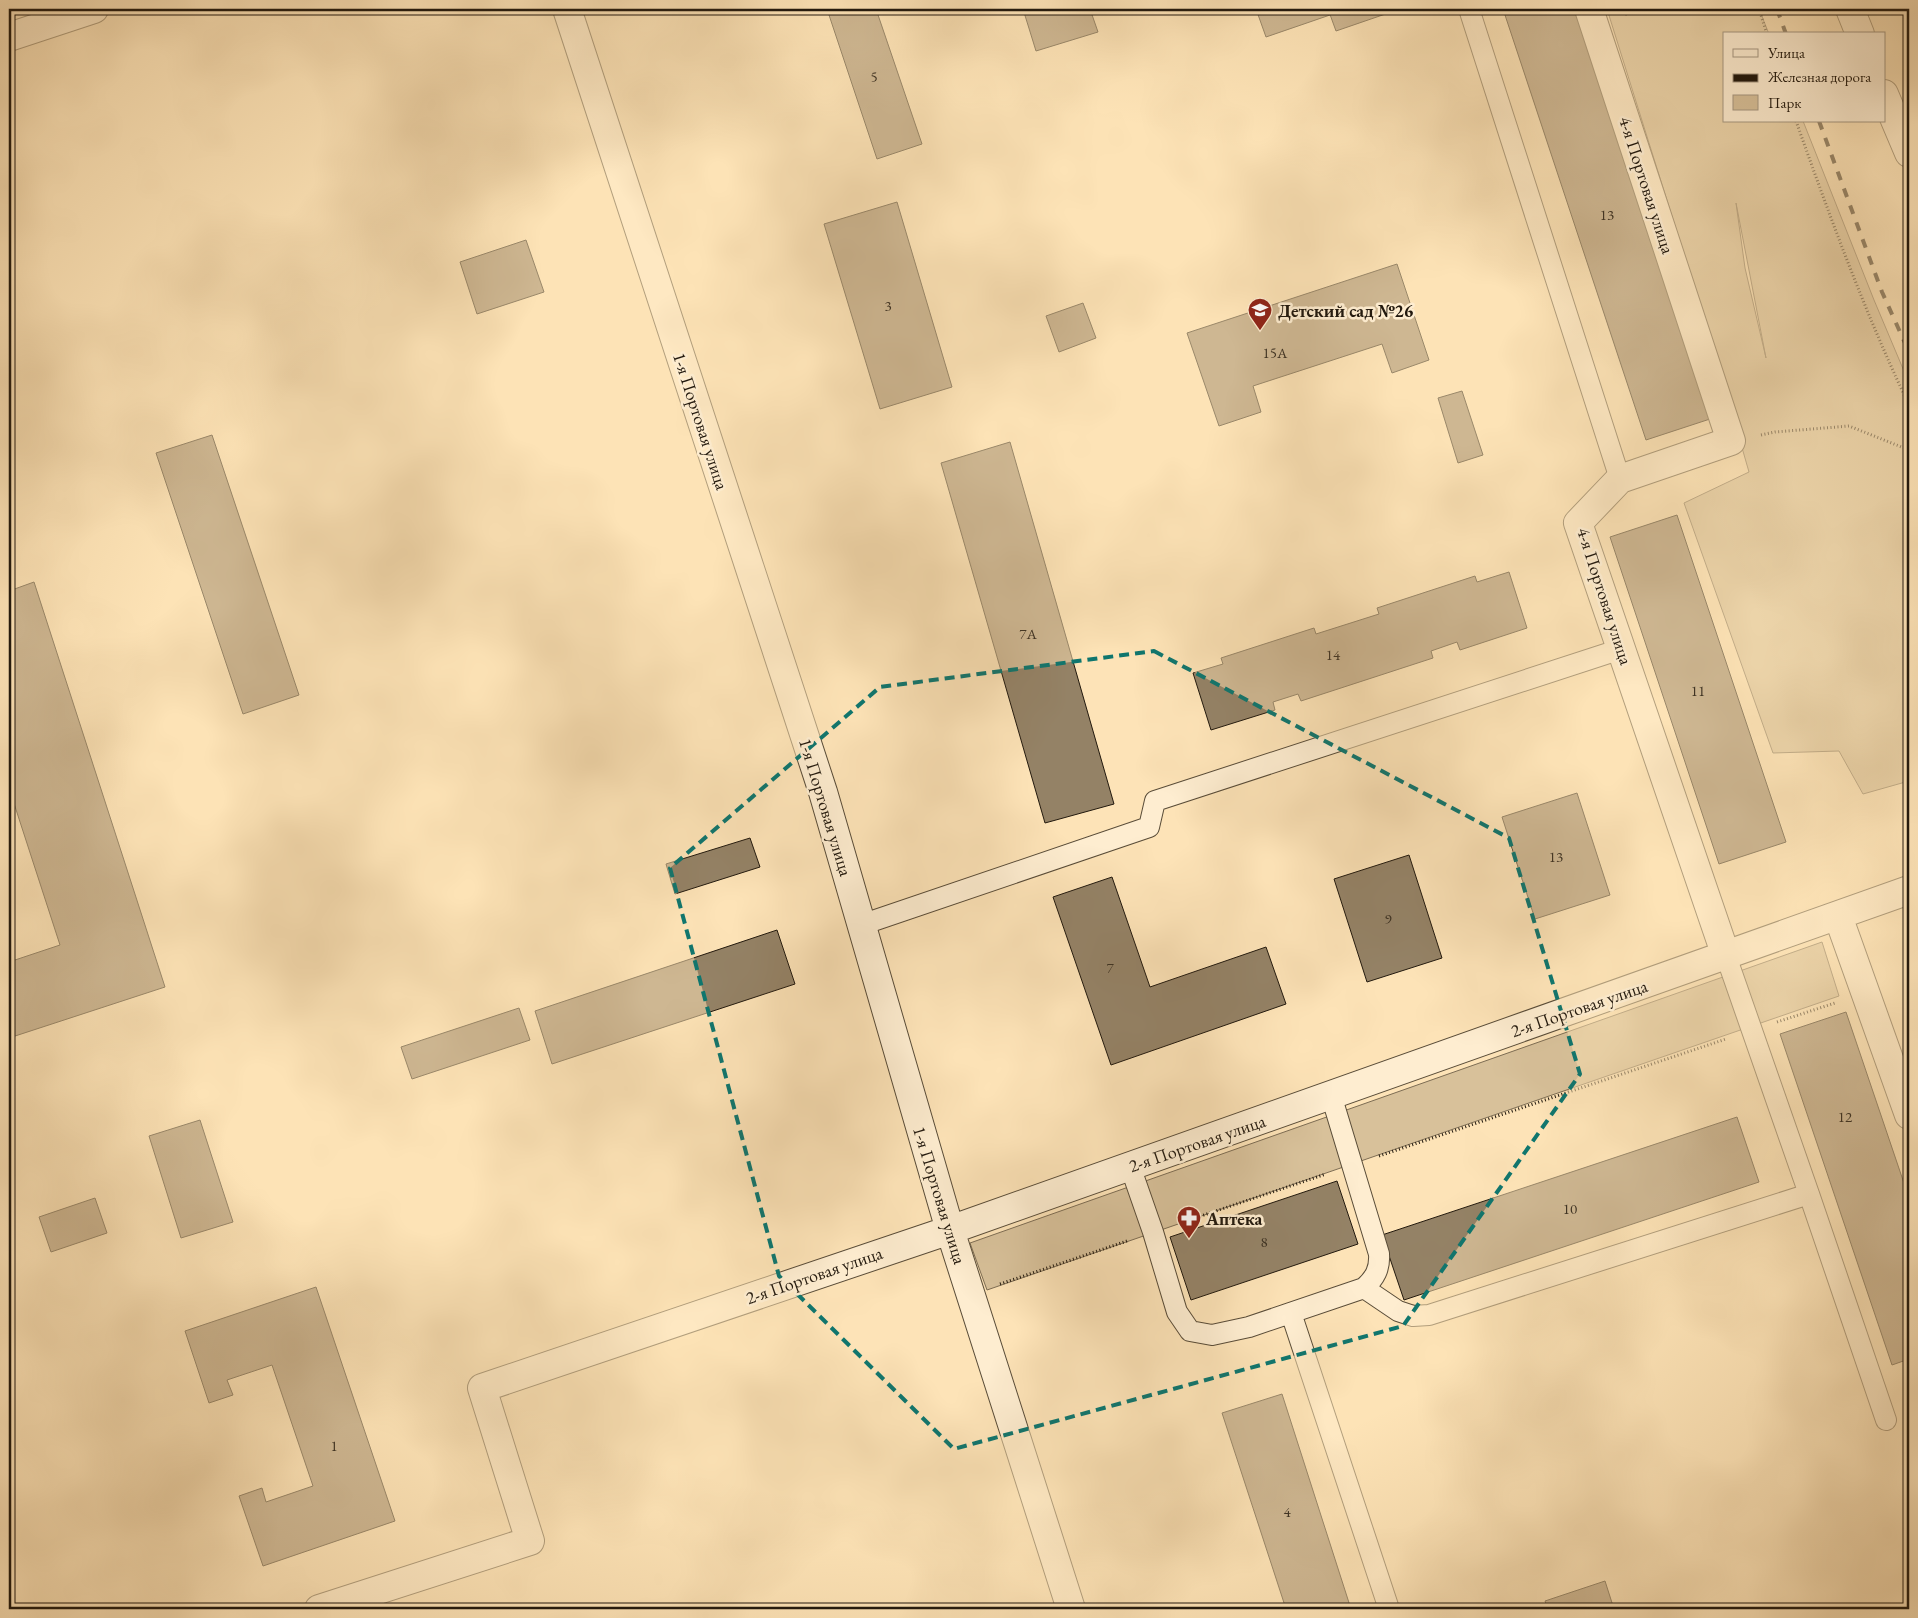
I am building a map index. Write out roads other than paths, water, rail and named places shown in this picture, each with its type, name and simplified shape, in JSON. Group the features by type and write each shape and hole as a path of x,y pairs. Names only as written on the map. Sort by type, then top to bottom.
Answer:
{"street":[{"path":"9,37 94,9"},
{"name":"1-я Портовая улица","path":"567,9 820,783 950,1230 1071,1609"},
{"name":"4-я Портовая улица","path":"1589,9 1731,441 1620,479 1578,523 1726,956"},
{"path":"1850,9 1859,32"},
{"path":"1886,99 1909,153"},
{"name":"2-я Портовая улица","path":"320,1609 530,1541 482,1388 950,1230 1909,890"},
{"path":"1838,916 1867,992 1909,1115"}],"lane":[{"path":"1470,9 1620,479"},
{"path":"861,924 1149,827 1155,801 1621,649"},
{"path":"1726,956 1886,1420"},
{"path":"1130,1166 1154,1232 1177,1312 1190,1331 1212,1335 1249,1327 1364,1288 1377,1274 1379,1254 1354,1165 1331,1095"},
{"path":"1364,1288 1398,1311 1413,1316 1429,1315 1809,1194"},
{"path":"1291,1313 1389,1609"}],"railway":[{"path":"1777,9 1785,32"},
{"path":"1819,122 1882,292 1909,352"}],"place":[{"name":"Детский сад №26","path":"1260,331"},
{"name":"Аптека","path":"1189,1239"}]}
